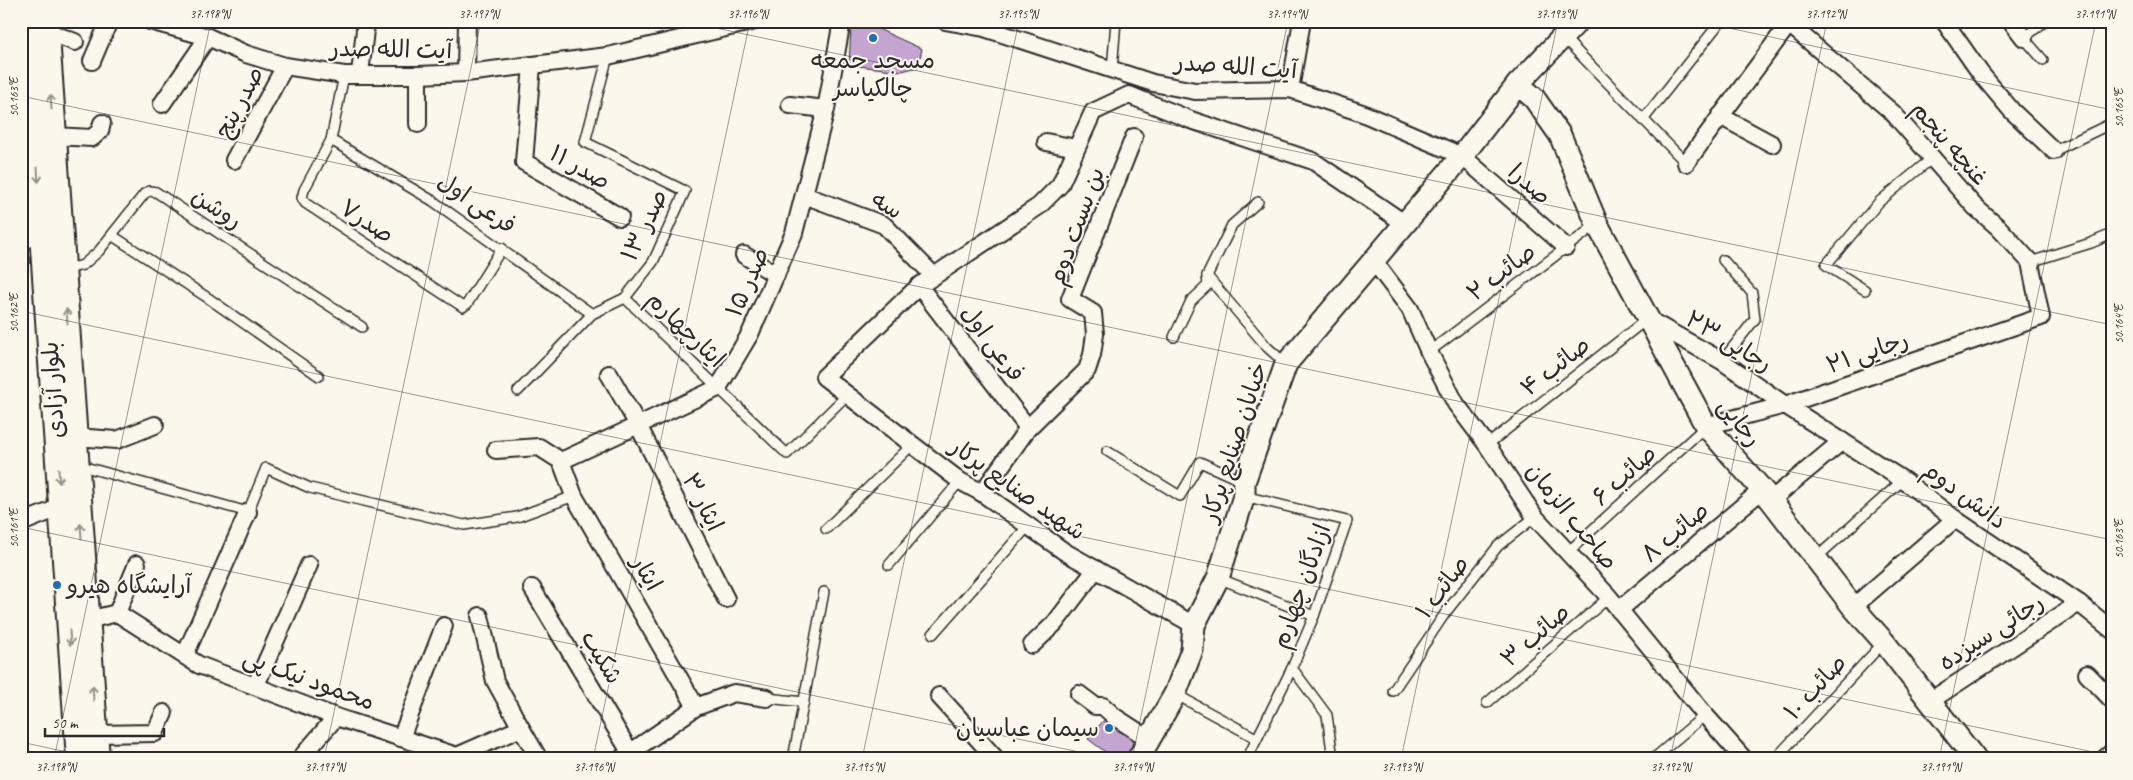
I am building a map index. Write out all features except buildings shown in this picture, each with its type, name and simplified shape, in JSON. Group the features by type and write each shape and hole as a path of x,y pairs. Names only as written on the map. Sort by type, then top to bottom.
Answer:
{"main road":[{"name":"بلوار آزادی","path":"40,25 25,52 32,238 61,507 79,759"},
{"name":"بلوار آزادی","path":"40,25 54,136 97,759"}],"street":[{"path":"92,61 110,21"},
{"name":"آیت الله صدر","path":"150,21 172,24 246,54 285,66 352,74 418,75 466,73 608,56 731,24 755,21"},
{"path":"352,74 366,21"},
{"path":"466,73 467,21"},
{"name":"صدر ۱۵","path":"718,388 750,334 794,233 826,109 842,21"},
{"name":"آیت الله صدر","path":"945,21 985,24 1153,83 1195,91 1290,89 1362,113 1462,156"},
{"path":"1290,89 1302,21"},
{"path":"1944,21 1981,74 2006,104 2054,151"},
{"path":"2010,21 2024,38"},
{"path":"1686,163 1790,22"},
{"name":"غنچه پنجم","path":"1790,22 1893,113 1931,159 1975,207 2030,262"},
{"path":"40,25 75,42"},
{"name":"خیابان صنایع پرکار","path":"1138,759 1175,694 1192,650 1194,625 1218,578 1244,489 1286,364 1462,156 1518,84 1572,26"},
{"path":"162,104 208,37"},
{"name":"صدر ۱۱","path":"532,64 524,162 620,217"},
{"name":"صدر پنج","path":"234,160 285,66"},
{"path":"418,75 418,124"},
{"name":"رجایی","path":"1518,84 1534,98 1560,135 1597,224 1706,426 1766,495 1975,759"},
{"path":"919,286 1039,206 1060,184 1093,112 1129,94 1191,120 1313,161 1404,223"},
{"path":"790,105 826,109"},
{"path":"1720,116 1772,144"},
{"path":"54,136 92,138 100,131 102,122"},
{"name":"بن بست دوم","path":"982,493 1028,428 1087,370 1092,355 1095,334 1093,313 1070,298 1134,137"},
{"name":"بن بست دوم","path":"1046,142 1076,148"},
{"name":"صدرا","path":"1462,156 1566,248"},
{"name":"سه","path":"804,194 884,225 934,276"},
{"path":"744,254 776,275"},
{"name":"صاحب الزمان","path":"1373,260 1410,309 1429,352 1456,404 1487,445 1536,517 1614,604 1705,715 1744,759"},
{"name":"رجایی ۲۱","path":"1706,426 1785,405 2041,317 2030,262"},
{"name":"فرعی اول","path":"919,286 1028,428"},
{"name":"شهید صنایع پرکار","path":"919,286 824,376 960,481 982,493 1065,552 1194,625"},
{"name":"رجایی ۲۳","path":"1647,319 1722,361 1785,405"},
{"name":"ایثار ۳","path":"609,374 638,425 726,600"},
{"path":"496,450 539,447 561,461 718,388"},
{"name":"دانش دوم","path":"1785,405 1903,480 1955,519 2078,603 2112,630"},
{"path":"75,437 117,440 155,425"},
{"name":"صائب ۸","path":"1614,604 1842,441"},
{"name":"ایثار","path":"561,461 574,496 696,707"},
{"path":"21,523 61,507"},
{"path":"185,655 248,512"},
{"path":"1853,607 1955,519"},
{"path":"88,620 117,614 137,564"},
{"path":"256,685 309,565"},
{"path":"1032,645 1055,624 1096,569"},
{"name":"شکیب","path":"532,588 626,755"},
{"name":"رجائی سیزده","path":"1930,701 2078,603"},
{"name":"محمود نیک پی","path":"117,614 199,665 336,716 457,756 521,728"},
{"path":"480,616 495,681 539,759"},
{"path":"401,738 444,626"},
{"path":"2087,674 2112,700"},
{"path":"626,755 696,707 734,693 767,698"},
{"path":"1079,694 1095,706 1103,706 1115,717 1150,739"},
{"path":"939,696 996,759"},
{"path":"96,734 155,733 164,712"},
{"path":"300,759 336,716"},
{"path":"2104,759 2112,752"}],"lane":[{"path":"1112,70 1116,21"},
{"path":"1643,120 1721,21"},
{"path":"2043,60 2024,38 2045,21"},
{"path":"1572,26 1643,120 1686,163"},
{"name":"صدر ۱۳","path":"518,390 592,314 625,298 653,262 685,191 585,142 608,56"},
{"name":"صدر۷","path":"352,74 331,140 304,190 302,198 305,204 463,307 467,304 502,248"},
{"path":"2054,151 2112,123"},
{"name":"فرعی اول","path":"331,140 433,201 502,248 592,314"},
{"path":"1865,290 1826,265 1879,202 1931,159"},
{"name":"روشن","path":"64,271 83,265 113,236 145,193 150,191 156,192 362,327"},
{"path":"1174,338 1191,301 1208,285 1207,276 1232,224 1258,202"},
{"name":"صائب ۲","path":"1429,352 1597,224"},
{"path":"2030,262 2091,243 2112,234"},
{"path":"113,236 208,298 319,376"},
{"path":"1722,361 1755,319 1752,293 1723,260"},
{"path":"1207,276 1267,347 1286,364"},
{"name":"ایثارچهارم","path":"625,298 787,454 848,394"},
{"name":"صائب ۴","path":"1487,445 1647,319"},
{"name":"صائب ۶","path":"1568,552 1706,426"},
{"path":"826,529 913,444"},
{"path":"1107,451 1180,496 1200,462 1244,489"},
{"path":"77,464 248,512 266,468 310,488 464,525 517,517 574,496"},
{"path":"1816,558 1903,480"},
{"path":"889,565 960,481"},
{"name":"ازادگان چهارم","path":"1244,489 1347,521 1314,616 1292,668 1247,759"},
{"name":"صائب ۱","path":"1392,692 1446,612 1498,546 1536,517"},
{"path":"932,634 1029,525"},
{"path":"1218,578 1314,616"},
{"path":"793,759 824,592"},
{"name":"صائب ۳","path":"1487,703 1614,604"},
{"name":"صائب ۱۰","path":"1775,759 1884,642"},
{"path":"1292,668 1327,715 1333,759"},
{"path":"1175,694 1256,738"},
{"path":"767,698 804,702"},
{"path":"1653,759 1705,715"}],"place":[{"name":"مسجد جمعه چالکیاسر","path":"873,38"},
{"name":"آرایشگاه هیرو","path":"57,585"},
{"name":"سیمان عباسیان","path":"1109,728"}]}
